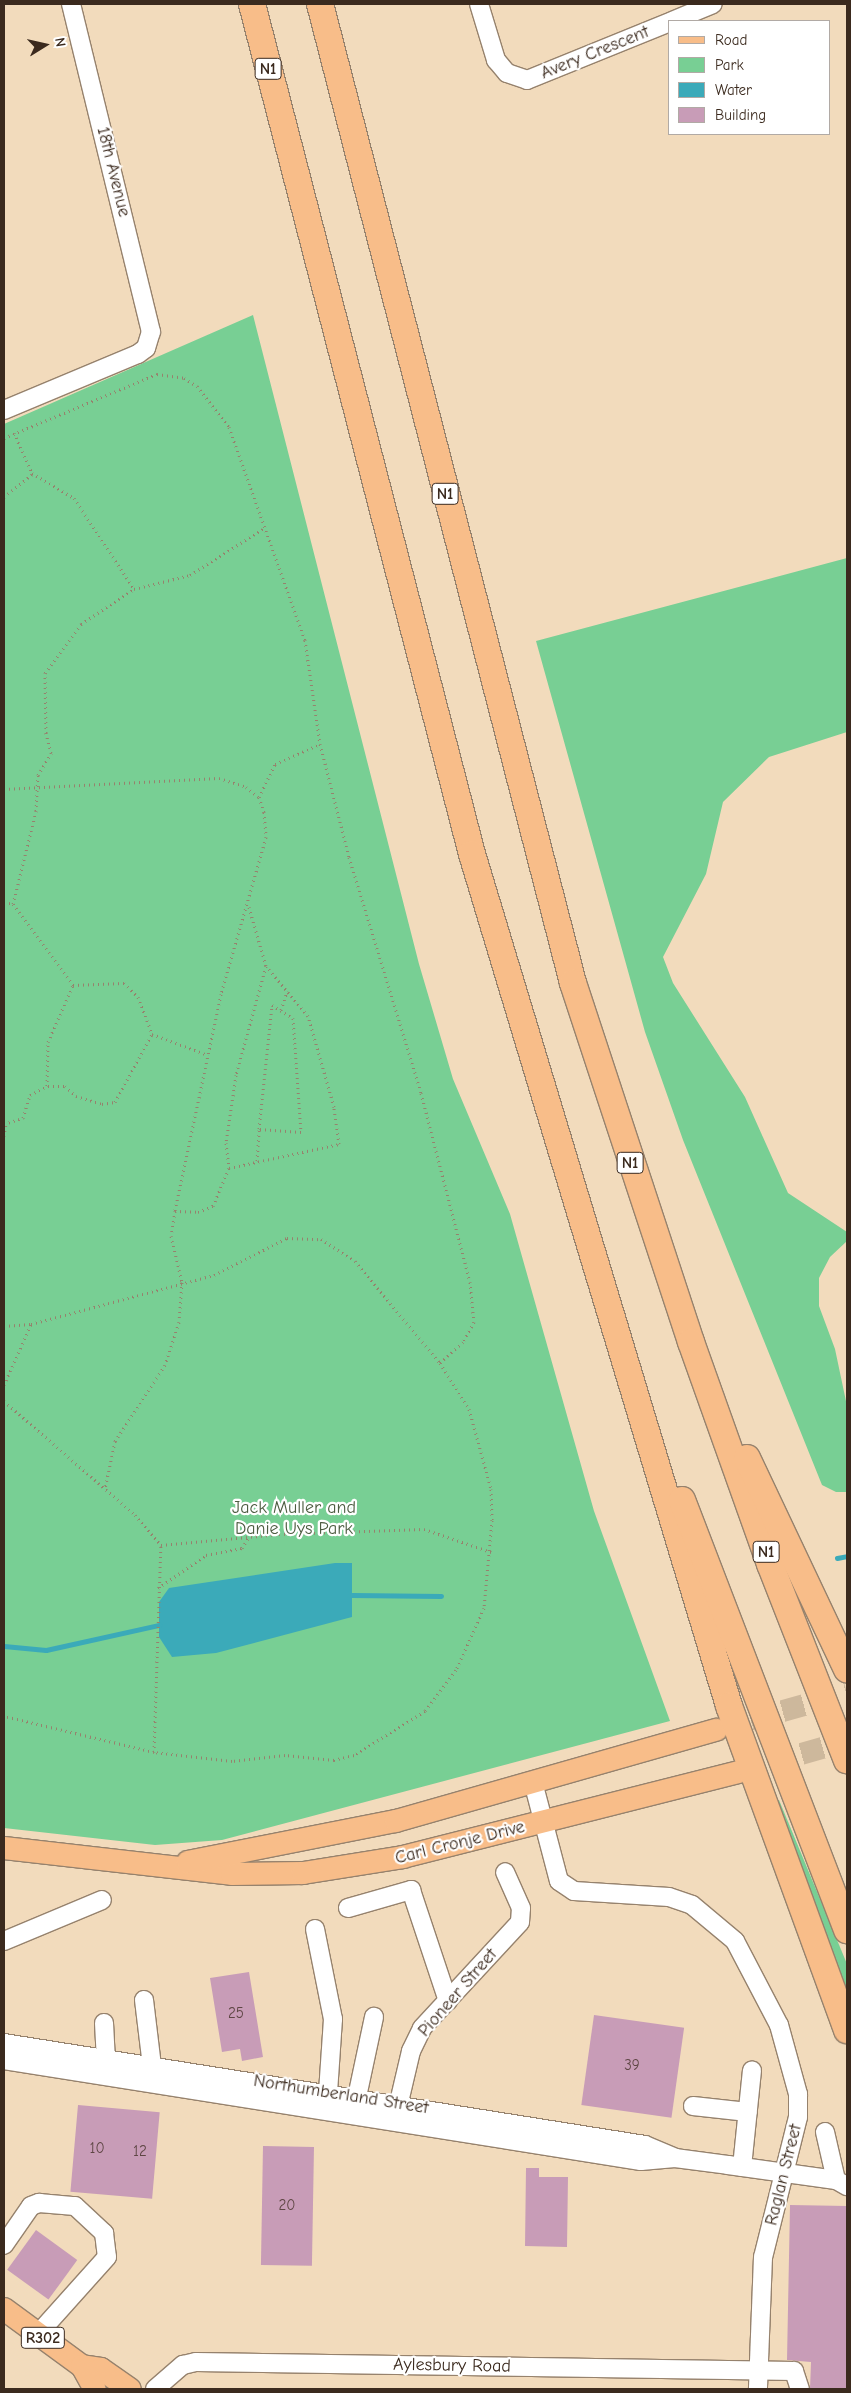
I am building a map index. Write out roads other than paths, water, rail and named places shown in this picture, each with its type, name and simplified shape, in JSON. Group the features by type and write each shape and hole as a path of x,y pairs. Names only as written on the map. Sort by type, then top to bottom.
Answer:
{"highway":[{"name":"N1","path":"252,4 472,854 596,1262 754,1696 847,1930"},
{"name":"N1","path":"320,4 573,983 691,1342 770,1564 847,1760"},
{"path":"596,1262 729,1706 847,2030"},
{"path":"691,1342 847,1670"}],"main road":[{"name":"Carl Cronje Drive","path":"178,1865 396,1821 716,1730"},
{"name":"Carl Cronje Drive","path":"4,1848 178,1865 232,1874 303,1873 374,1863 738,1772"},
{"name":"R302","path":"4,2309 82,2366 96,2389"},
{"name":"R302","path":"82,2366 101,2369 130,2389"}],"street":[{"name":"18th Avenue","path":"4,410 138,354 150,340 150,322 70,4"},
{"name":"Avery Crescent","path":"479,4 496,60 507,73 527,80 668,23"},
{"name":"Avery Crescent","path":"676,20 713,4"},
{"name":"Raglan Street","path":"533,1782 559,1880 567,1888 669,1897 692,1906 735,1940 779,2026 796,2086 797,2125 763,2257 758,2389"},
{"name":"Pioneer Street","path":"395,2122 411,2051 422,2028 520,1922 521,1908 505,1872"},
{"path":"348,1908 411,1890 448,2001"},
{"path":"4,1942 102,1900"},
{"path":"315,1929 332,2019 328,2093"},
{"path":"144,2000 152,2066"},
{"path":"358,2097 374,2017"},
{"path":"104,2023 106,2058"},
{"name":"Northumberland Street","path":"4,2043 398,2103 646,2145 675,2158"},
{"name":"Northumberland Street","path":"4,2060 640,2161 675,2158 786,2172 842,2183"},
{"path":"742,2167 752,2071"},
{"path":"694,2106 748,2112"},
{"path":"825,2132 842,2183"},
{"path":"4,2245 32,2206 39,2203 74,2206 104,2233 107,2258 38,2334"},
{"name":"Aylesbury Road","path":"155,2389 183,2365 196,2362 794,2371 800,2389"}],"water":[{"path":"335,1563 352,1563 352,1617 216,1653 172,1657 159,1637 159,1602 169,1588"}],"waterway":[{"path":"837,1558 847,1556"},
{"path":"352,1595 441,1596"},
{"path":"4,1646 46,1650 159,1625"}],"tunnel":[{"path":"719,1729 847,1693"},
{"path":"738,1772 847,1741"}],"park label":[{"name":"Jack Muller and Danie Uys Park","path":"294,1519"}]}
